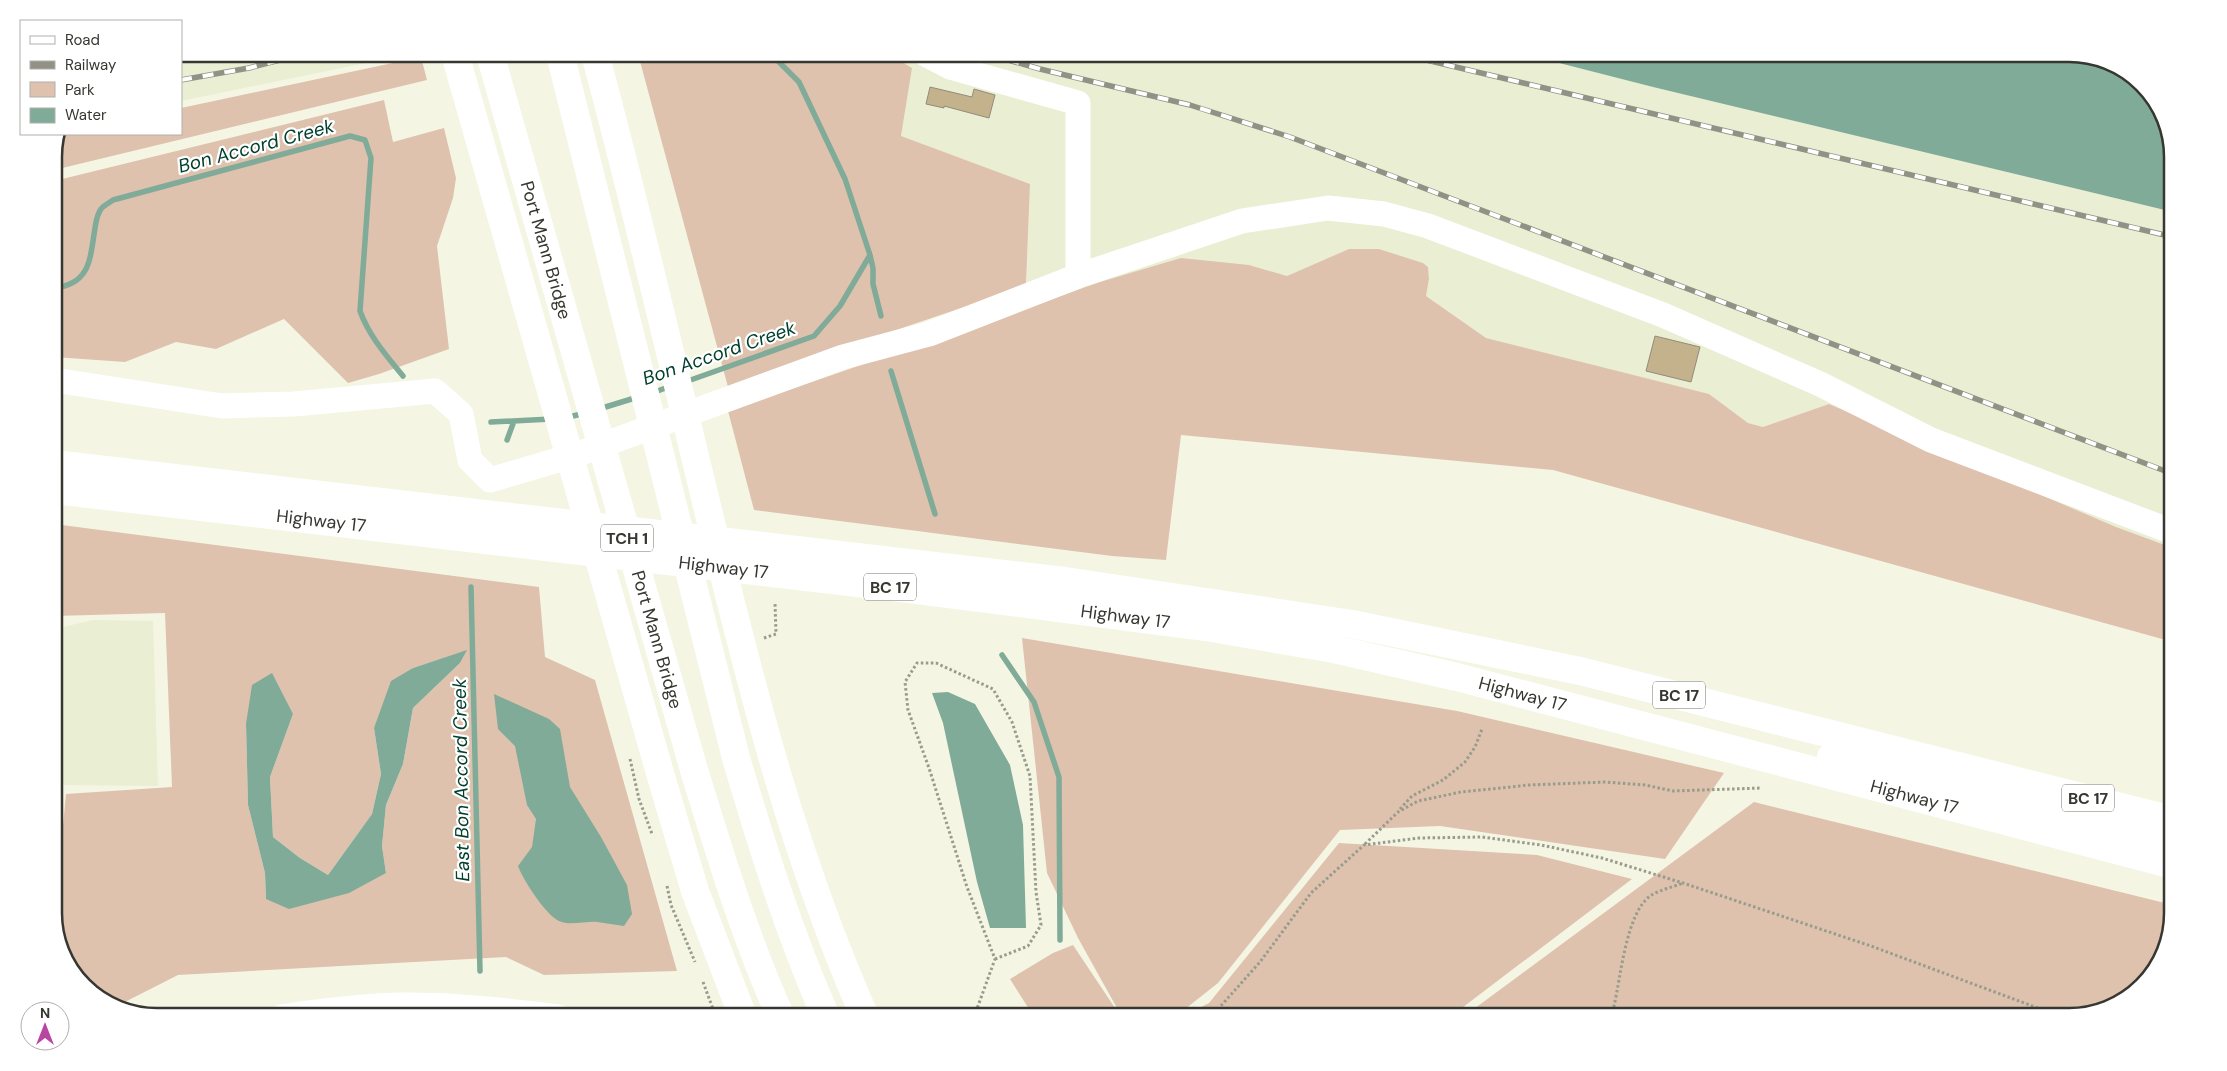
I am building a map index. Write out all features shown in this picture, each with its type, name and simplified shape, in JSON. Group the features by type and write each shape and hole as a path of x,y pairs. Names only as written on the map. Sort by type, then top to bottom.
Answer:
{"highway":[{"path":"458,63 695,891 740,1008"},
{"name":"Port Mann Bridge","path":"493,63 700,789 728,880 778,1008"},
{"name":"TCH 1","path":"562,63 736,758 768,867 806,974 822,1008"},
{"path":"598,63 735,621 769,749 802,857 839,959 861,1008"},
{"name":"Highway 17","path":"63,465 1065,581 1352,624 1580,671 2164,818"},
{"name":"Highway 17","path":"63,491 840,581 1206,627 1334,650 1457,677 2164,863"},
{"path":"1715,745 1833,757 2164,841"},
{"path":"2003,776 2142,796 2164,802"}],"lane":[{"path":"942,63 950,67 1078,103 1078,276"},
{"path":"63,381 222,406 294,404 435,391 461,414 470,460 490,480 578,454 842,357 929,334 1078,276 1242,221 1328,208 1384,214 1428,226 1663,315 1820,384 1931,440 2164,529"},
{"path":"339,1008 400,1005 457,1008"}],"path":[{"path":"977,1008 995,959 967,887 930,768 908,710 905,682 916,662 936,662 993,688 1012,722 1030,776 1036,892 1041,925 1028,946 995,959"},
{"path":"1219,1008 1260,962 1311,893 1364,845 1412,796 1442,780 1465,762 1482,729"},
{"path":"1398,812 1418,801 1461,792 1530,785 1605,782 1645,785 1672,791 1761,788"},
{"path":"1364,845 1419,838 1482,837 1541,845 1602,858 1862,943 2038,1008"},
{"path":"1614,1008 1636,912 1650,896 1683,883"}],"shaded area":[{"path":"1556,62 2164,210 2164,545 2116,527 1829,404 1763,427 1748,423 1708,394 1486,338 1426,296 1429,279 1428,267 1423,263 1379,249 1349,250 1287,276 1249,265 1026,308 1030,184 901,136 912,68 903,63"},
{"path":"182,63 367,63 182,101"},
{"path":"93,620 153,621 158,786 63,785 63,627"}],"green space":[{"path":"393,63 423,63 427,80 63,168 63,145 66,135 182,135 182,108"},
{"path":"640,63 903,63 912,68 901,136 1030,184 1026,286 728,387"},
{"path":"384,100 393,142 444,128 456,178 453,198 437,246 449,349 348,383 284,319 216,349 176,342 125,362 63,358 63,179"},
{"path":"1349,249 1379,249 1423,263 1428,267 1429,279 1426,296 1486,338 1709,394 1748,423 1763,427 1829,404 2116,527 2164,545 2164,640 1553,470 1181,435 1166,560 1112,556 754,510 728,411 1100,282 1181,258 1249,265 1287,276"},
{"path":"63,525 539,587 545,657 595,680 677,971 544,975 506,957 178,975 125,1002 110,996 90,981 78,966 72,956 64,932 63,826 66,794 172,787 165,613 63,616","holes":["466,651 460,663 413,708 403,764 386,805 382,846 386,873 266,899 265,873 248,805 246,724 293,714 270,777 273,837 300,858 328,875 372,814 381,774 374,728 413,668"]},
{"path":"1022,638 1457,711 1724,773 1665,859 1440,826 1340,830 1218,983 1186,1008 1117,1008 1078,938 1047,873"},
{"path":"1754,802 2164,903 2163,932 2149,966 2122,993 2112,999 2082,1008 1475,1008"},
{"path":"1339,843 1537,855 1632,879 1462,1008 1199,1008 1209,1003"},
{"path":"1073,945 1115,1008 1028,1008 1010,979 1053,953"}],"water":[{"path":"1556,62 2070,62 2088,64 2112,72 2122,78 2141,95 2155,115 2163,139 2164,210"},
{"path":"467,650 460,663 413,708 403,764 386,805 382,846 386,873 349,893 289,909 266,899 265,873 248,805 246,724 252,685 272,673 293,714 270,777 273,837 300,858 328,875 372,814 381,774 374,728 391,681 413,668"},
{"path":"948,692 975,704 1010,765 1023,825 1026,928 990,928 977,882 943,723 932,693"},
{"path":"494,694 549,719 560,729 570,787 601,837 627,885 632,914 624,926 597,922 568,923 559,921 542,905 525,880 518,866 532,847 536,819 527,805 515,746 498,729"}],"building":[{"path":"930,87 972,97 974,89 995,95 989,118 944,106 944,108 926,104"},
{"path":"1655,336 1700,347 1691,382 1646,371"}],"waterway":[{"name":"Bon Accord Creek","path":"685,382 814,336 840,306 870,255 845,179 799,82 780,63"},
{"name":"Bon Accord Creek","path":"63,286 75,281 82,275 90,259 99,213 103,207 113,200 350,136 365,140 371,158 360,311 373,337 403,376"},
{"path":"870,255 873,268 873,284 881,316"},
{"path":"891,371 935,514"},
{"name":"Bon Accord Creek","path":"652,393 671,386"},
{"name":"Bon Accord Creek","path":"599,409 638,397"},
{"name":"Bon Accord Creek","path":"565,418 585,413"},
{"name":"Bon Accord Creek","path":"491,422 551,419"},
{"name":"East Bon Accord Creek","path":"507,440 514,421"},
{"name":"East Bon Accord Creek","path":"471,587 480,971"},
{"path":"1002,655 1034,702 1059,777 1060,940"}],"railway":[{"path":"1436,62 2164,235"},
{"path":"182,80 269,63"},
{"path":"1017,63 1190,105 1290,137 2164,471"}]}
